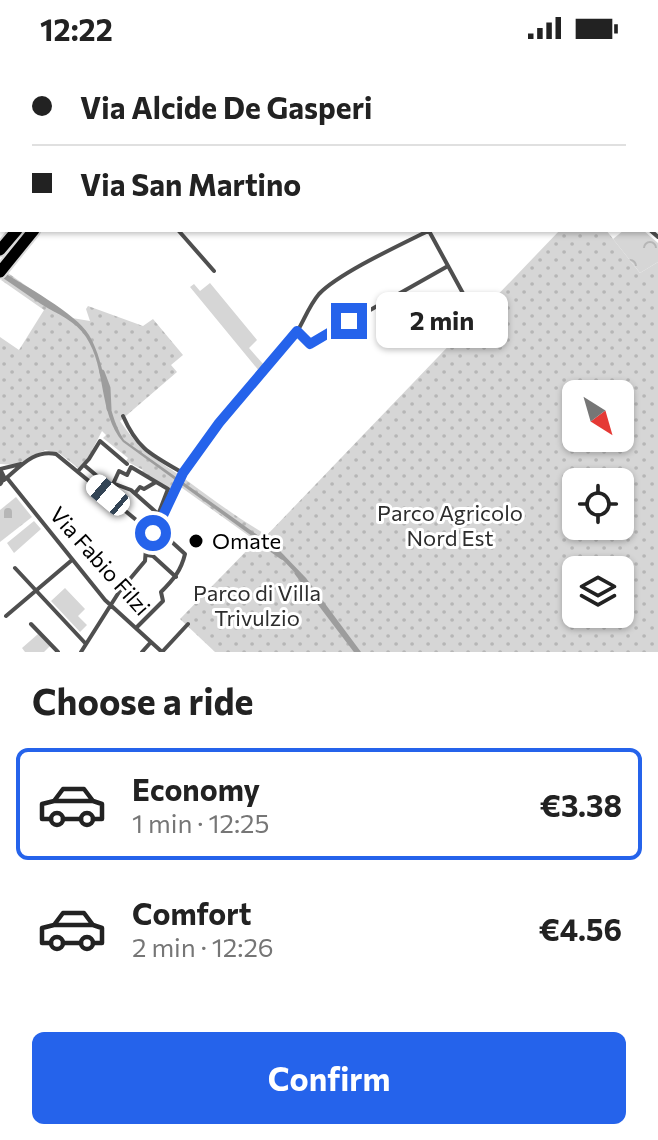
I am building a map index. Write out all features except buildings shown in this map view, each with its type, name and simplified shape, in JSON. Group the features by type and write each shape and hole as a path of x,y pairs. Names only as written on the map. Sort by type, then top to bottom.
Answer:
{"highway":[{"path":"0,250 15,232"},
{"path":"1,267 29,232"}],"street":[{"path":"180,232 214,271"},
{"path":"147,555 145,549 182,474 219,423 297,331 317,296 335,282 425,232"},
{"path":"430,232 465,297"},
{"path":"297,331 310,344 448,266"},
{"path":"123,416 137,443 158,461 182,474"},
{"path":"78,470 100,441 127,464"},
{"path":"1,475 10,467 40,453 52,453 185,554 176,577 162,591 163,601 136,628"},
{"path":"14,490 12,478 24,462"},
{"path":"84,465 112,485 135,493 157,513"},
{"path":"108,495 119,471 127,475 131,467 168,489 157,513 156,530"},
{"path":"1,475 18,468"},
{"name":"Via Fabio Filzi","path":"1,475 7,486 14,490"},
{"name":"Via Fabio Filzi","path":"1,475 110,605 162,652 188,624"},
{"path":"135,493 140,487 144,489 156,482"},
{"path":"147,555 153,556 176,577"},
{"path":"81,652 110,605 147,555"},
{"path":"6,616 72,560"},
{"path":"15,568 86,644"},
{"path":"31,624 58,652"},
{"path":"142,652 151,642"}],"green space":[{"name":"Parco Agricolo Nord Est","path":"558,232 608,232 640,273 658,262 658,652 215,652 180,619 256,541 178,485 174,492 141,473 143,470 126,461 128,458 103,438 106,435 102,431 87,460 78,468 59,453 45,450 16,465 0,464 0,337 19,350 44,310 1,280 8,273 72,318 90,321 88,306 143,326 153,319 183,355 171,365 177,372 120,421 152,456 267,535"},
{"path":"622,232 645,232 658,243 658,262 640,273 613,239"},
{"path":"210,283 257,340 249,348 264,365 260,372 190,287 194,284 200,291"},
{"path":"16,497 32,517 0,542 0,510"},
{"path":"34,521 41,529 14,553 7,543"},
{"path":"65,588 85,609 78,616 87,625 80,632 51,601"},
{"path":"38,634 50,646 44,652 25,652 22,648"}],"shaded area":[{"path":"0,270 61,309 89,335 100,360 113,415 124,440 280,551 306,578 361,652 278,555 123,442 110,418 93,350 82,331 0,276"}],"waterway":[{"path":"102,372 108,388 109,409"},
{"path":"258,540 282,557"},
{"path":"297,573 357,652"}],"place":[{"name":"Omate","path":"196,541"}],"route":[{"path":"153,533 183,473 219,423 297,331 310,344 349,321"}],"park label":[{"name":"Parco di Villa Trivulzio","path":"257,606"}]}
